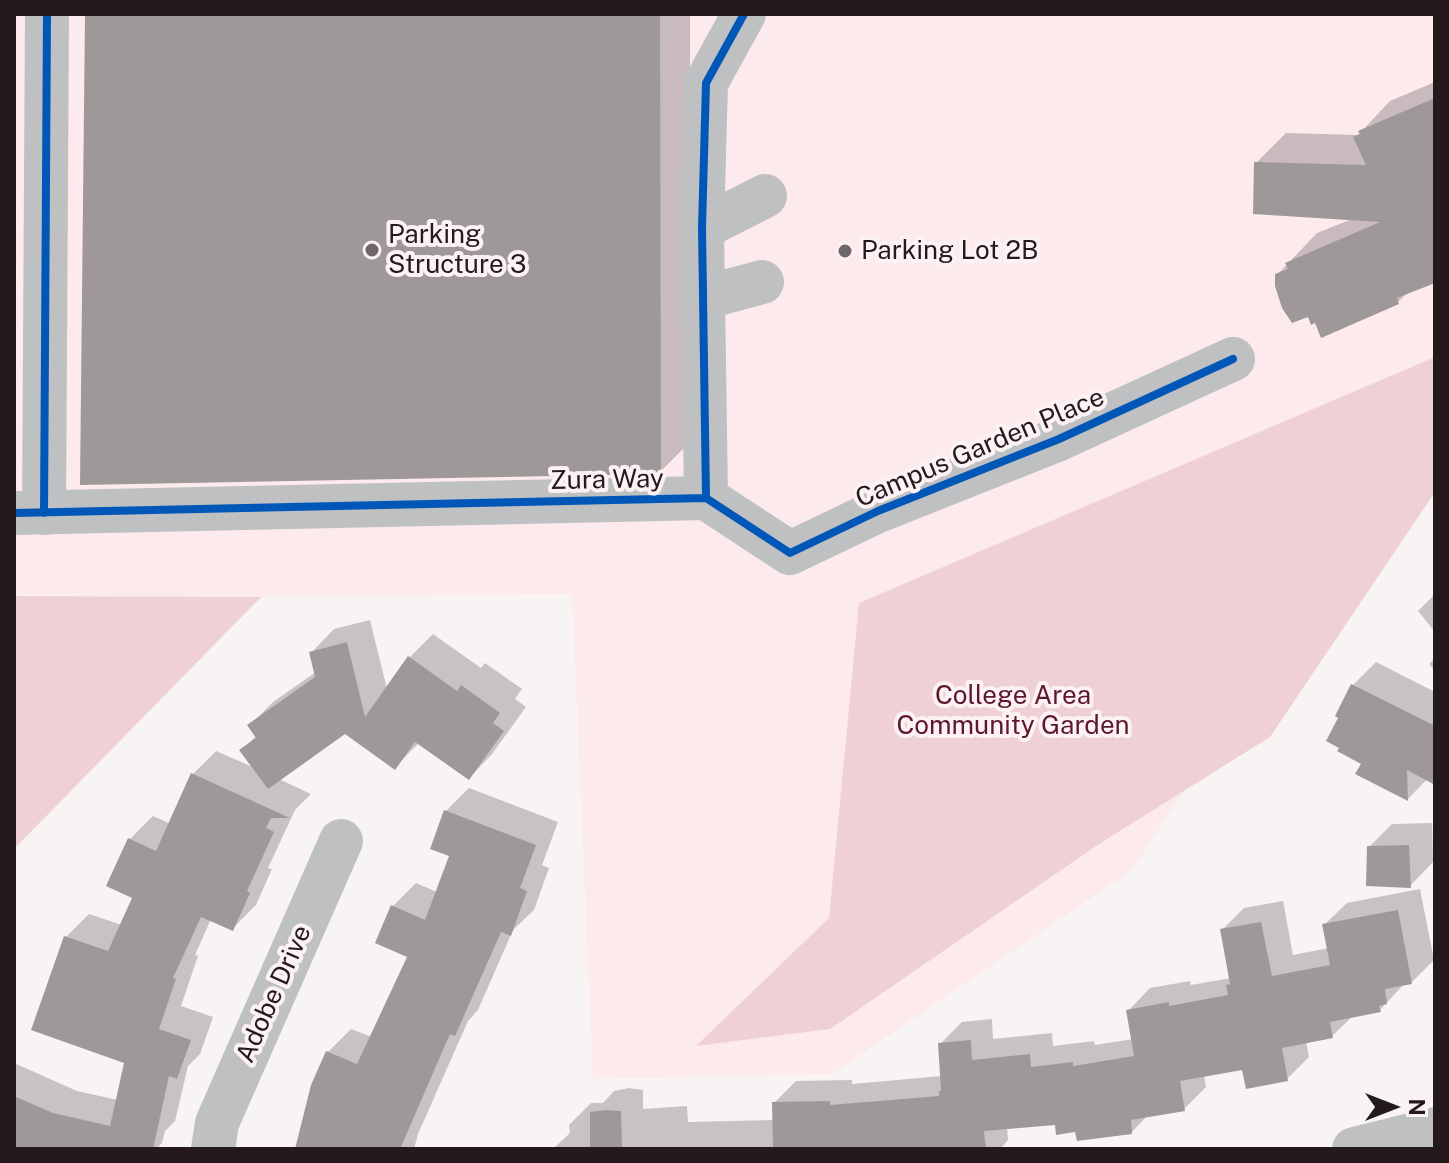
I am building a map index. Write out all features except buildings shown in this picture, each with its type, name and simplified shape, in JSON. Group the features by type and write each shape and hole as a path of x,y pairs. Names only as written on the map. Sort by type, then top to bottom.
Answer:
{"street":[{"path":"29,513 47,14"},
{"path":"706,498 702,228 706,83 744,14"},
{"path":"702,228 765,196"},
{"path":"703,298 762,282"},
{"name":"Campus Garden Place","path":"706,498 790,553 878,511 1059,439 1233,359"},
{"name":"Zura Way","path":"29,513 706,498"},
{"name":"Adobe Drive","path":"213,1149 217,1123 341,841"},
{"path":"1354,1149 1435,1129"}],"shaded area":[{"path":"14,14 1435,14 1435,446 1336,558 1132,870 832,1074 593,1079 572,594 261,597 14,595"}],"green space":[{"name":"College Area Community Garden","path":"1435,357 1435,492 1270,737 1099,844 830,1029 696,1046 829,918 859,603"},
{"path":"14,596 261,597 14,849"}],"cycle path":[{"path":"44,513 47,14"},
{"path":"14,513 706,498 702,228 706,83 744,14"},
{"path":"706,498 790,553 878,511 1059,439 1233,359"}],"place":[{"name":"Parking Structure 3","path":"372,250"},
{"name":"Parking Lot 2B","path":"845,251"}]}
